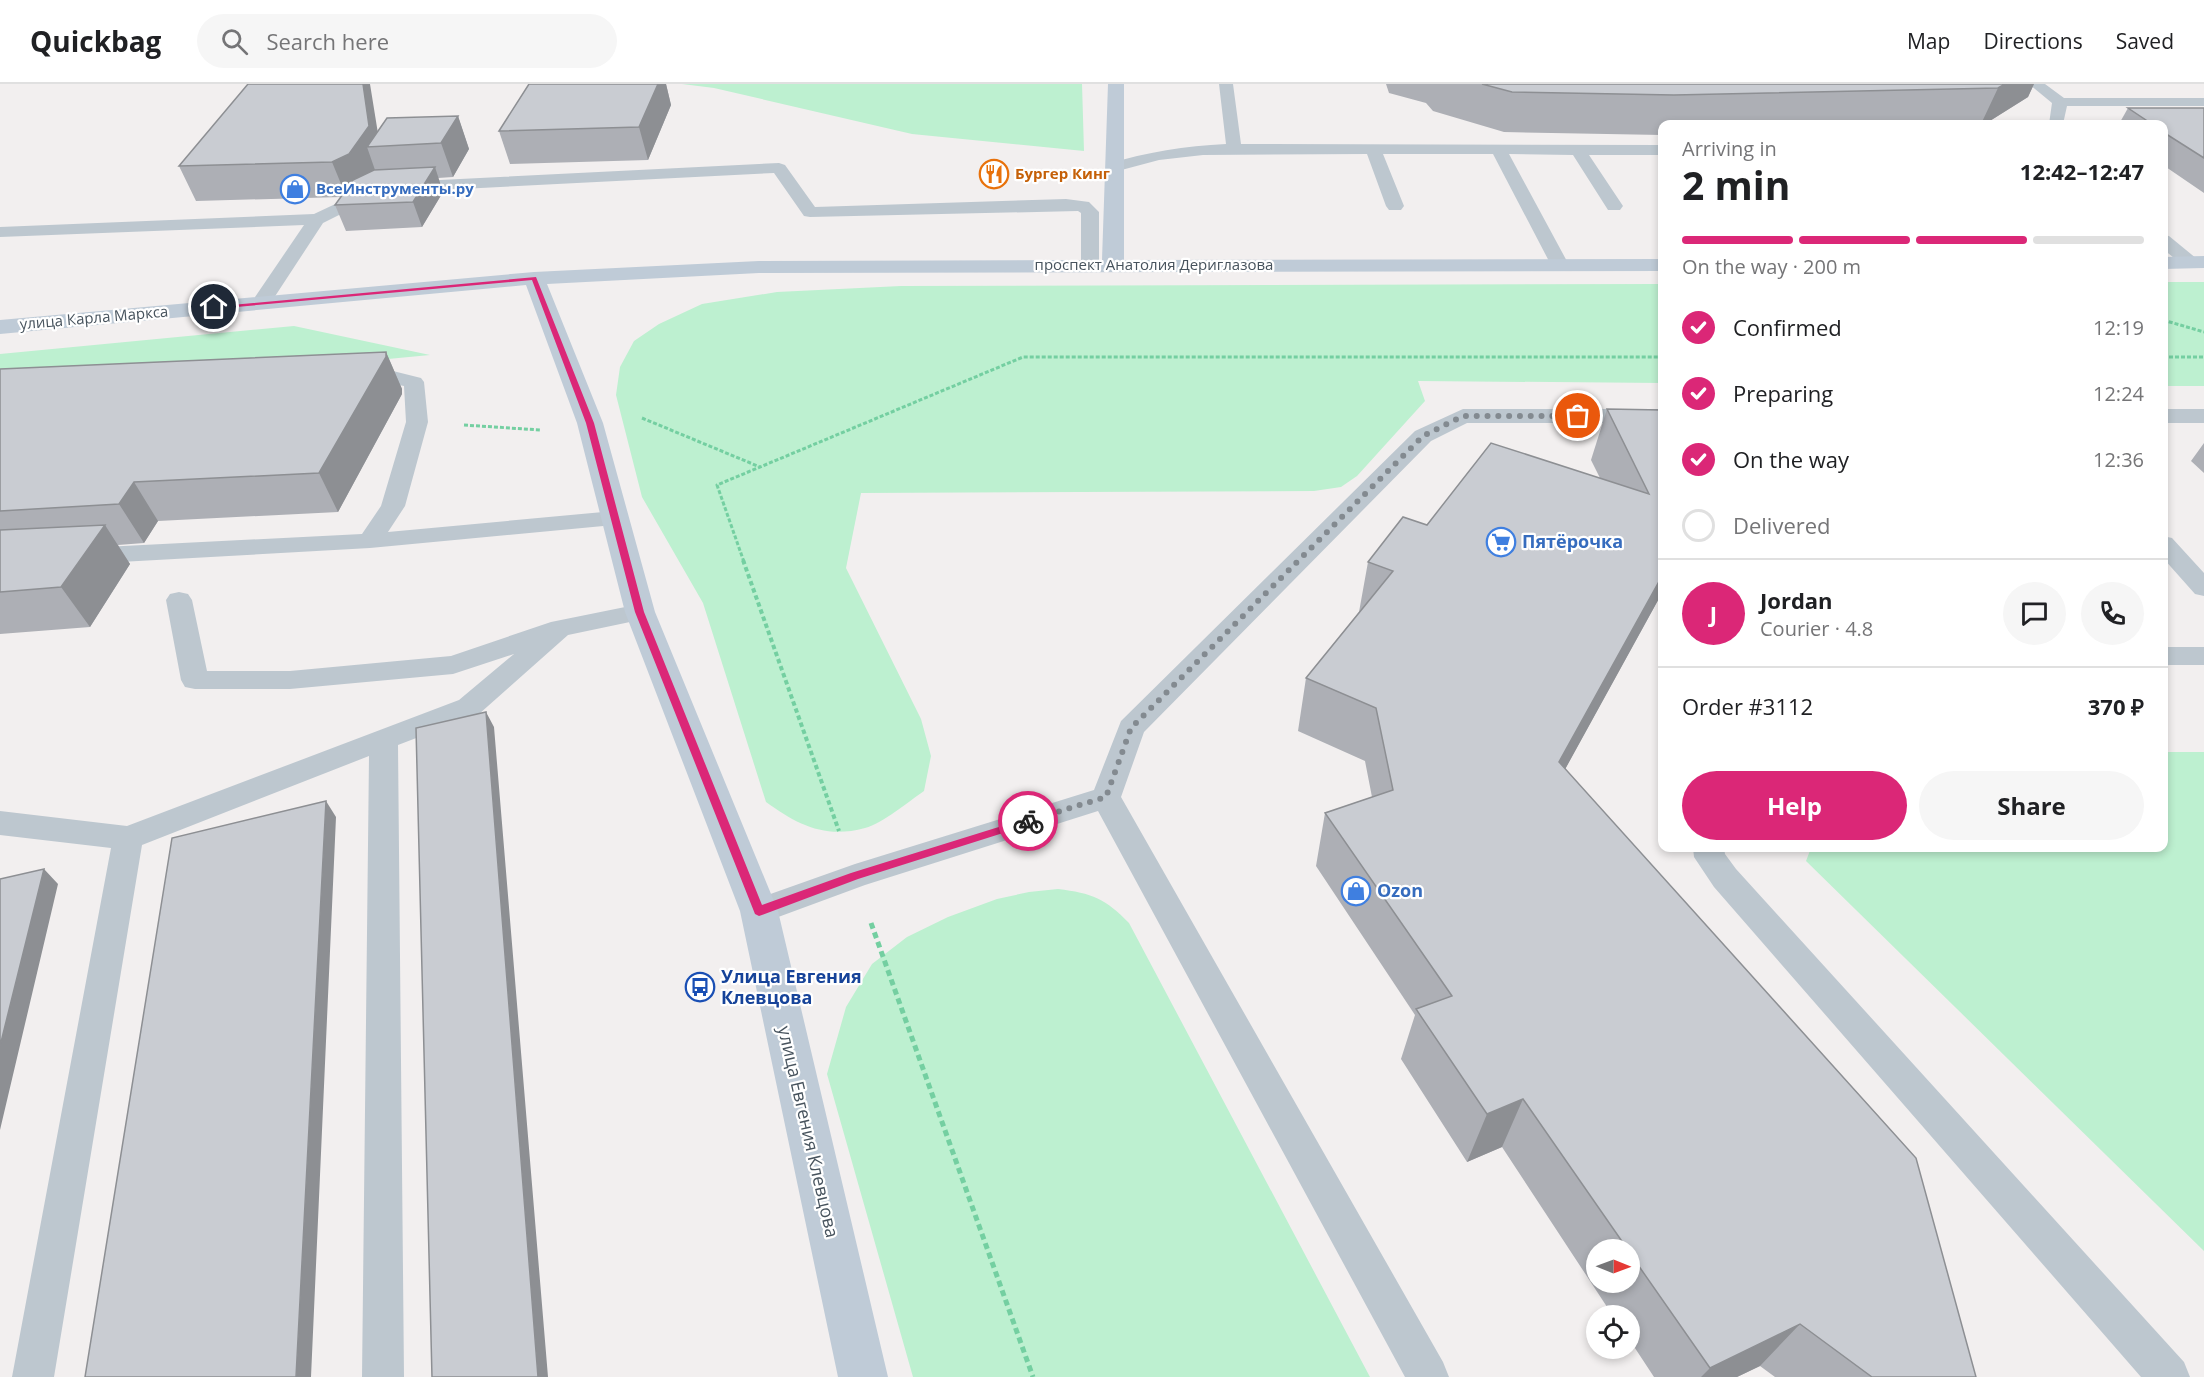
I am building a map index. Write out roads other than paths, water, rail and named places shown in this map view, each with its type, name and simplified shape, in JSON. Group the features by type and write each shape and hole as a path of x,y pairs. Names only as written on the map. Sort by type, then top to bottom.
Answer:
{"main road":[{"path":"1113,265 1116,84"},
{"path":"2168,263 2197,262"},
{"name":"проспект Анатолия Дериглазова","path":"534,278 861,265 1658,265"},
{"name":"улица Карла Маркса","path":"0,327 534,278"},
{"name":"улица Евгения Клевцова","path":"534,278 590,423 640,612 759,911 863,1377"}],"lane":[{"path":"1226,84 1234,149"},
{"path":"2036,84 2060,102 2204,102"},
{"path":"2057,120 2060,102"},
{"path":"1373,149 1395,206"},
{"path":"1114,167 1147,156 1192,150 1658,150"},
{"path":"1498,150 1560,265"},
{"path":"1578,150 1614,206"},
{"path":"0,232 318,219 380,188 778,168 810,212 1066,204 1083,206 1090,212 1090,265"},
{"path":"261,303 318,219"},
{"path":"2168,243 2197,262"},
{"path":"342,379 389,376 414,382 417,422 393,506 370,541"},
{"path":"1428,1377 1106,797 1131,728 1423,436 1463,416 1658,416"},
{"path":"2168,416 2204,416"},
{"path":"60,557 370,541 614,518"},
{"path":"2168,548 2204,588"},
{"path":"179,600 195,681 290,680 453,665 560,628 640,612"},
{"path":"0,822 128,838 469,706 560,628"},
{"path":"2168,656 2204,656"},
{"path":"383,1377 384,739"},
{"path":"759,911 855,876 1106,797"},
{"path":"33,1377 128,838"},
{"path":"1709,852 1710,857 1725,878 2169,1377"}],"place":[{"name":"Бургер Кинг","path":"994,174"},
{"name":"ВсеИнструменты.ру","path":"295,189"},
{"name":"Пятёрочка","path":"1501,542"},
{"name":"Ozon","path":"1356,891"},
{"name":"Улица Евгения Клевцова","path":"700,987"}]}
